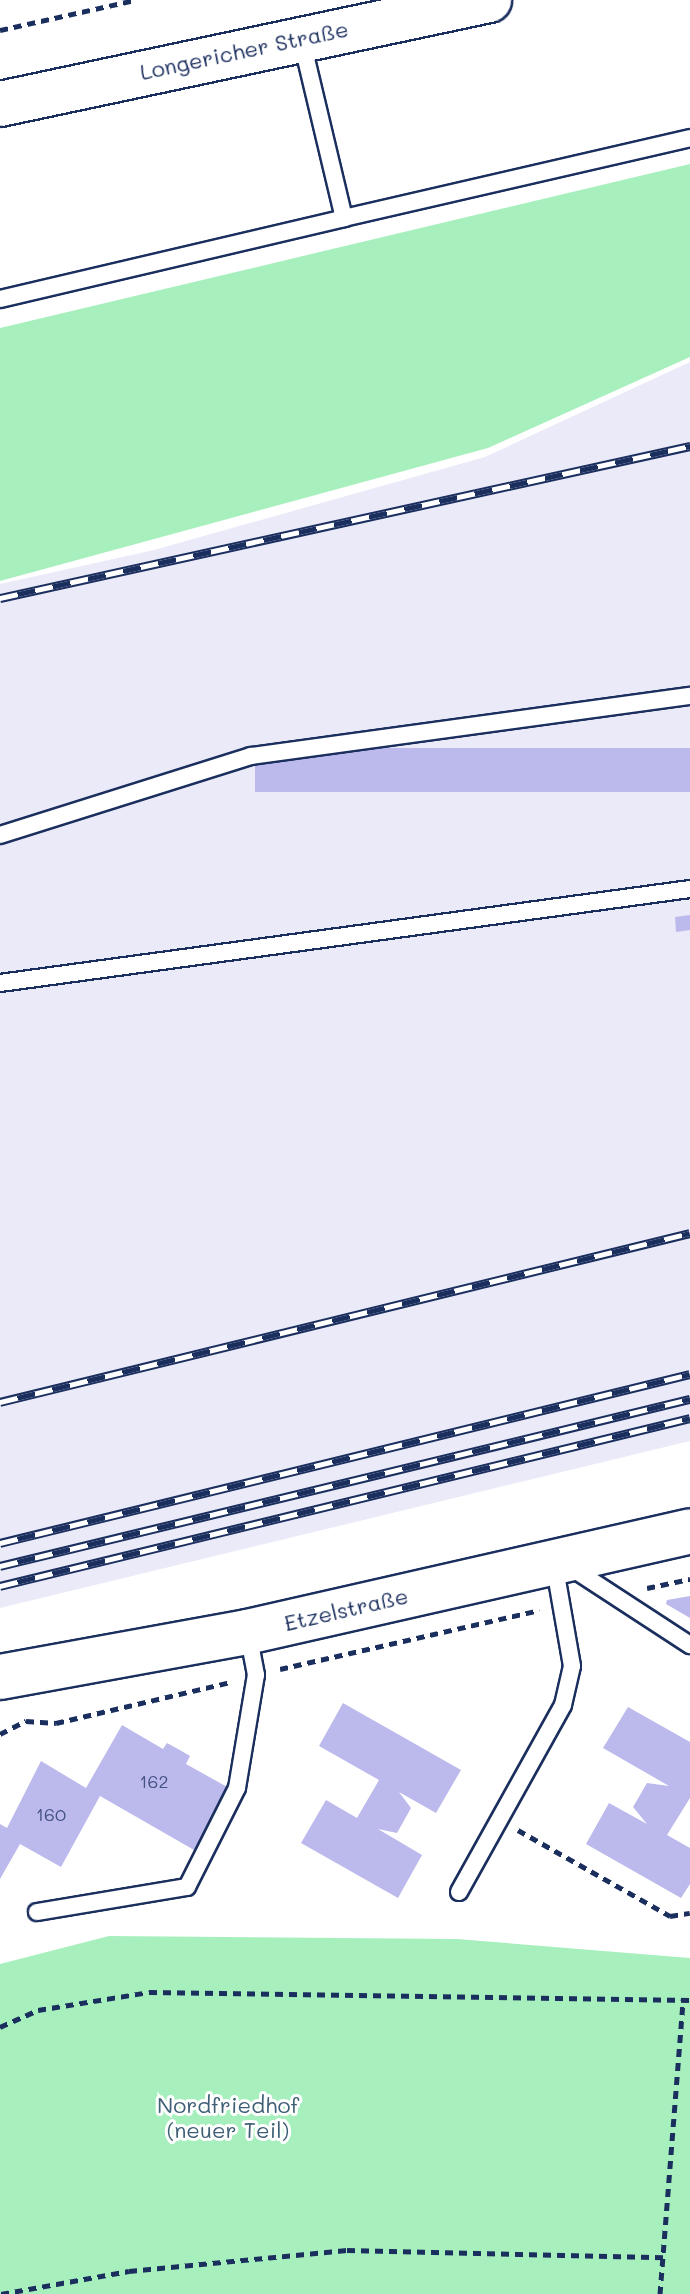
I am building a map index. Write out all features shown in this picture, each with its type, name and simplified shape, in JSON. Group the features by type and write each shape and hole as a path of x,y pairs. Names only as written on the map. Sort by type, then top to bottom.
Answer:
{"street":[{"name":"Longericher Straße","path":"0,104 300,37 489,0"},
{"name":"Etzelstraße","path":"0,1677 247,1632 690,1531"}],"lane":[{"path":"300,37 344,218"},
{"path":"0,299 690,138"},
{"path":"0,835 251,756 690,696"},
{"path":"0,983 690,889"},
{"path":"564,1559 578,1572 690,1645"},
{"path":"459,1892 563,1705 572,1666 562,1604 564,1559"},
{"path":"37,1912 187,1887 237,1788 256,1675 247,1632"}],"path":[{"path":"0,30 135,0"},
{"path":"613,1595 690,1579"},
{"path":"0,1734 26,1721 147,1705 256,1675 562,1604"},
{"path":"499,1820 670,1916 690,1913"},
{"path":"0,2027 38,2010 149,1992 686,2000 660,2294"},
{"path":"1,2294 129,2271 347,2250 664,2257"}],"shaded area":[{"path":"690,362 690,1441 0,1608 0,584 154,550 485,457"}],"green space":[{"path":"690,164 690,357 488,448 0,581 0,328"},
{"name":"Nordfriedhof (neuer Teil)","path":"109,1936 457,1939 690,1958 690,2294 0,2294 0,1964"}],"building":[{"path":"255,748 690,748 690,792 255,792"},
{"path":"690,915 690,930 676,932 675,917"},
{"path":"690,1596 690,1618 666,1604 667,1600"},
{"path":"343,1703 461,1770 436,1813 399,1792 411,1808 397,1833 378,1829 422,1855 398,1898 301,1843 326,1800 357,1818 379,1780 319,1746"},
{"path":"628,1707 690,1742 690,1798 667,1835 690,1848 690,1884 681,1898 586,1844 609,1803 647,1824 633,1807 647,1783 669,1786 603,1748"},
{"path":"122,1725 163,1749 167,1743 190,1756 186,1764 229,1788 194,1850 100,1796 61,1867 20,1844 0,1879 0,1824 7,1828 41,1761 86,1788"}],"railway":[{"path":"0,598 690,446"},
{"path":"0,1402 690,1233"},
{"path":"0,1543 690,1374"},
{"path":"0,1566 690,1399"},
{"path":"0,1586 690,1418"}]}
